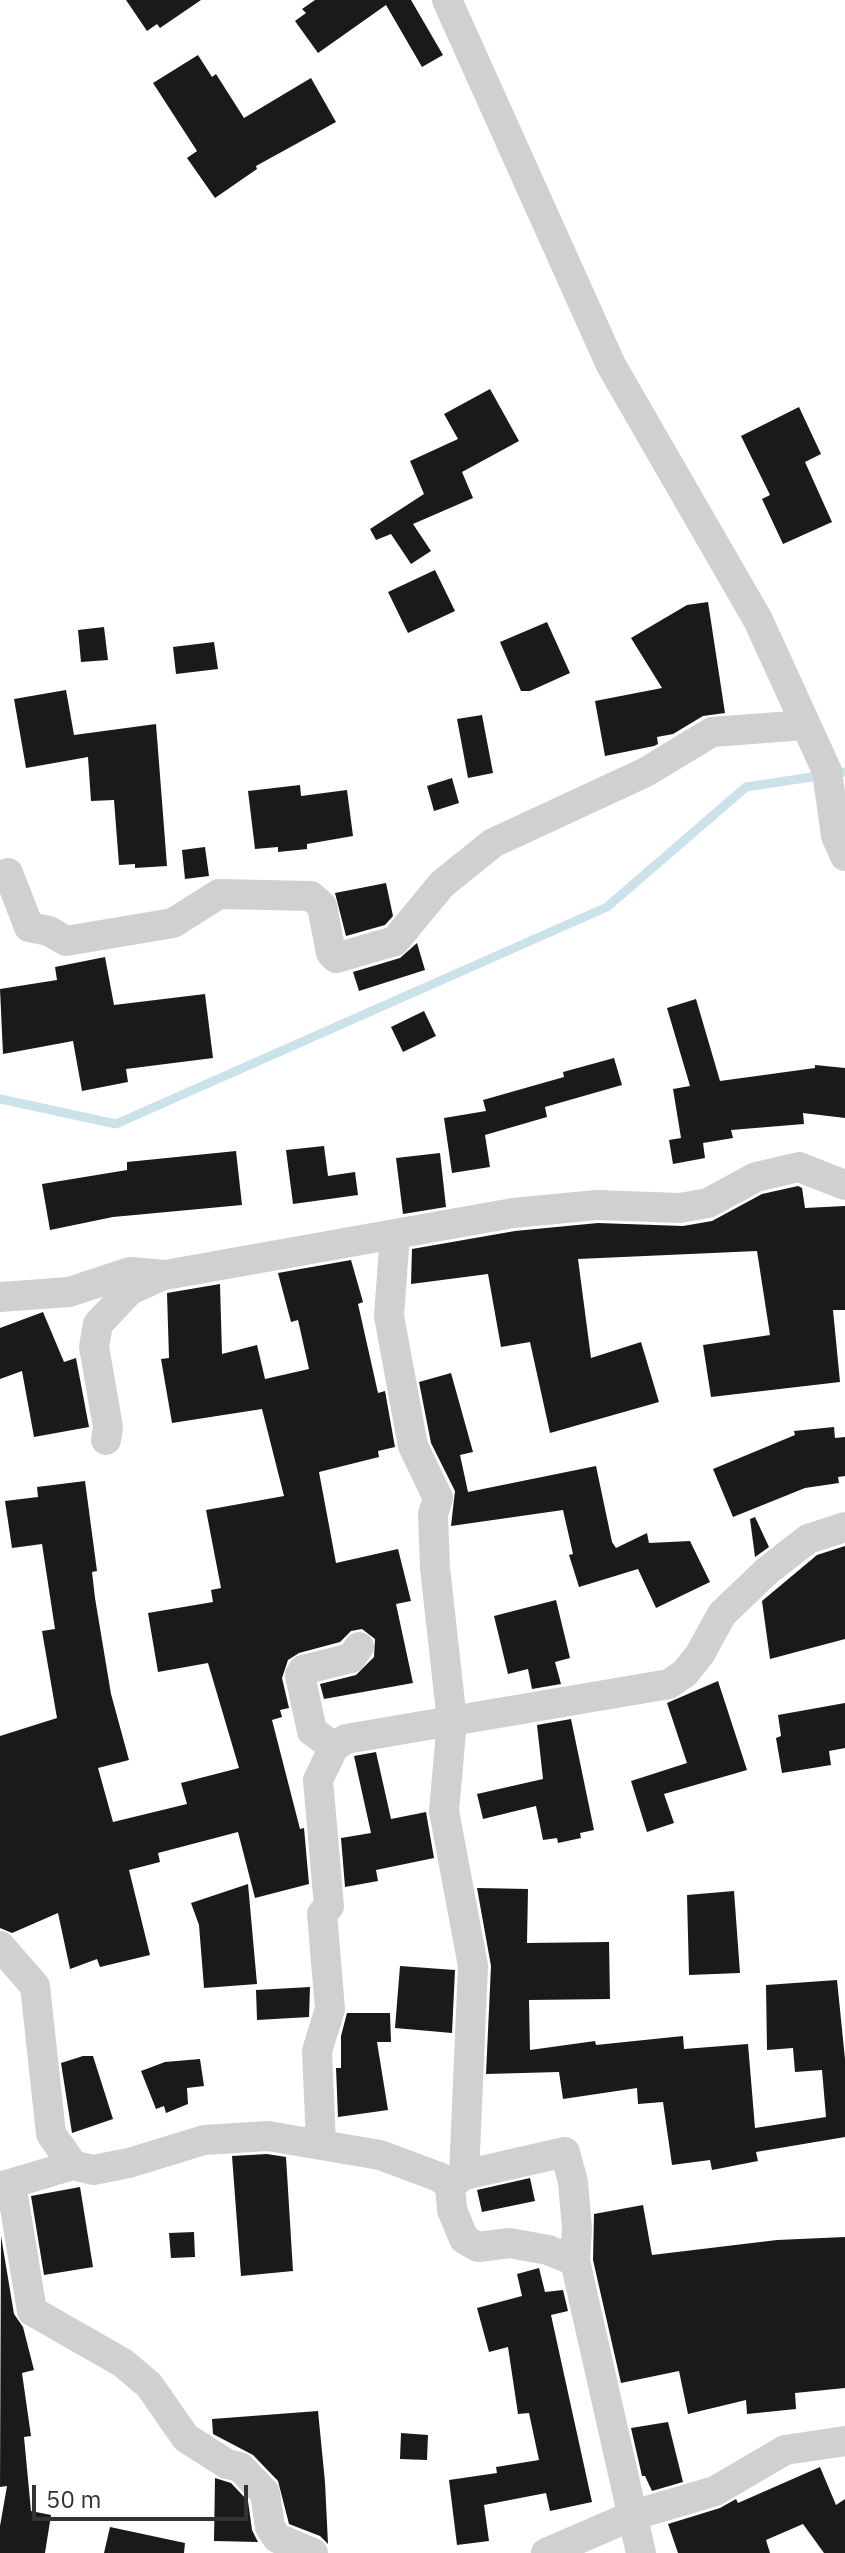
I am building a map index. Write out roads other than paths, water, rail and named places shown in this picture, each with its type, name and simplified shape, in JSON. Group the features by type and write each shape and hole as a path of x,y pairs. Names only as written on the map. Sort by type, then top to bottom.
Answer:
{"street":[{"path":"447,0 611,365 758,620 827,771 836,836 845,856"},
{"path":"8,873 29,927 49,931 66,941 173,923 219,894 311,896 322,906 331,953 336,958 395,941 442,884 493,843 646,772 712,732 805,725"},
{"path":"0,1297 69,1292 130,1272 165,1275 297,1254 513,1213 597,1205 680,1208 708,1203 756,1177 799,1167 845,1185"},
{"path":"395,1234 389,1316 413,1446 438,1498 438,1508 433,1514 435,1568 452,1721 444,1811 473,1966 457,2180 452,2210 464,2239 478,2247 510,2243 548,2250 575,2261"},
{"path":"106,1440 108,1427 94,1347 98,1324 130,1290 165,1275"},
{"path":"321,2143 317,2051 330,2009 322,1914 329,1906 318,1780 334,1747 346,1739 669,1684 685,1673 700,1654 722,1614 767,1571 808,1539 845,1527"},
{"path":"334,1747 312,1731 300,1675 303,1670 351,1658 359,1647"},
{"path":"0,1946 35,1986 51,2134 73,2165"},
{"path":"313,2553 277,2538 270,2527 265,2493 240,2467 227,2464 186,2438 149,2385 123,2363 32,2311 6,2186 73,2165 93,2170 129,2163 204,2140 268,2136 380,2155 439,2177 457,2180 565,2152 573,2182 577,2229 575,2261 641,2553"},
{"path":"546,2553 634,2515 715,2491 785,2450 845,2442"}],"waterway":[{"path":"0,1099 116,1124 607,907 746,787 845,772"}]}
